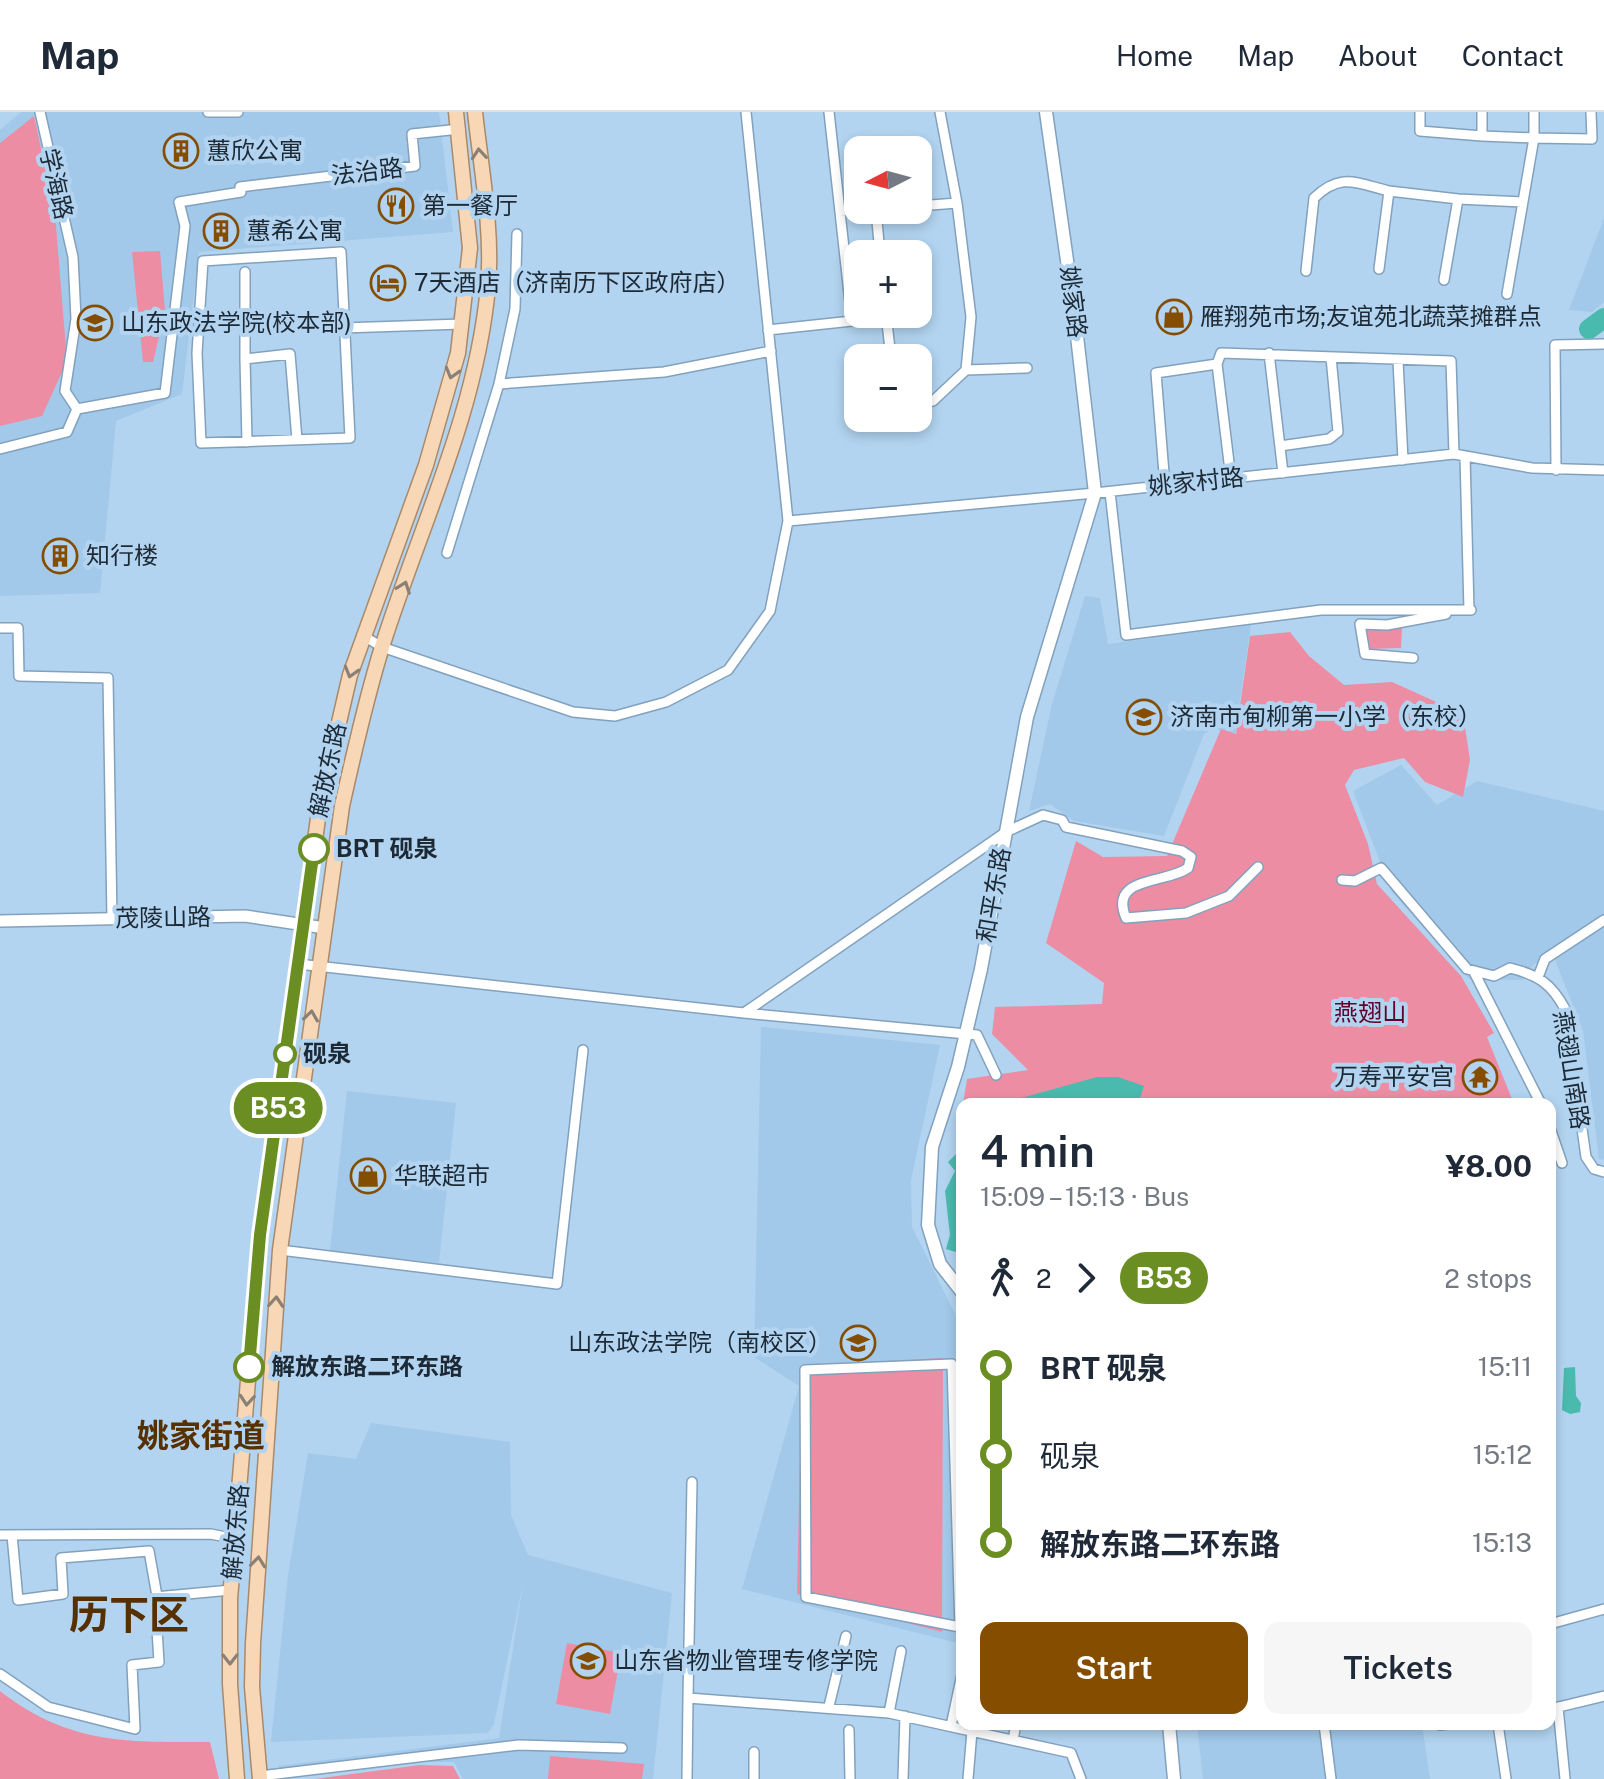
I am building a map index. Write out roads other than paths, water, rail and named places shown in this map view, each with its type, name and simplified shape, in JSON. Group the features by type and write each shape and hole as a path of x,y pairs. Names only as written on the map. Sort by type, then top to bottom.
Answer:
{"main road":[{"name":"解放东路","path":"237,1779 230,1684 231,1590 260,1235 320,804 334,736 362,635 426,465 458,353 470,248 456,112"},
{"name":"解放东路","path":"260,1778 252,1687 253,1643 280,1250 342,806 382,647 449,464 475,379 482,341 489,283 475,112"},
{"name":"姚家路","path":"1046,112 1095,493"},
{"name":"和平东路","path":"956,1284 940,1264 928,1225 932,1147 958,1067 981,969 1027,717 1095,493"},
{"path":"1170,1730 1174,1779"}],"street":[{"name":"学海路","path":"40,112 73,257 76,319 65,391 77,409"},
{"path":"208,112 238,112"},
{"path":"362,635 382,647 573,712 615,716 666,702 728,670 770,611 788,521 746,112"},
{"path":"768,330 852,321 829,112"},
{"path":"940,112 957,203 971,317 966,370"},
{"path":"1420,112 1420,131 1592,139 1591,112"},
{"path":"1482,112 1482,136"},
{"path":"1507,294 1534,138 1534,112"},
{"name":"法治路","path":"77,409 165,393 185,226 179,202 240,189 415,166 412,134 460,129"},
{"path":"1306,271 1314,198 1330,183 1344,180 1389,191 1523,202"},
{"path":"1379,269 1389,191"},
{"path":"1444,280 1458,199"},
{"path":"932,205 957,203"},
{"path":"840,211 844,211"},
{"path":"447,553 499,384 515,309 517,234"},
{"path":"341,252 343,328 350,438 201,443 197,353 203,261 341,252"},
{"path":"245,272 247,442"},
{"path":"343,328 462,324"},
{"path":"1556,470 1555,345 1604,344"},
{"path":"499,384 664,372 771,351"},
{"path":"1231,479 1217,364 1221,353 1451,361 1454,454"},
{"path":"1269,353 1283,473"},
{"path":"245,359 290,354 297,440"},
{"path":"1280,446 1329,439 1338,432 1331,357"},
{"path":"1398,361 1403,460"},
{"path":"1165,486 1156,373 1217,364"},
{"path":"932,401 966,370 1027,368"},
{"path":"0,449 67,432 77,409"},
{"name":"姚家村路","path":"788,521 1110,492 1454,454 1556,470 1604,470"},
{"path":"1465,456 1471,610"},
{"path":"1110,492 1126,635 1321,610 1471,610"},
{"path":"1413,658 1365,654 1360,624 1387,625 1471,610"},
{"path":"0,628 18,628 19,676 108,678 112,919"},
{"path":"744,1013 1006,832 1043,815 1062,820 1066,827 1182,851 1191,857 1188,868 1178,875 1130,887 1123,894 1121,907 1126,918 1186,913 1229,896 1258,867"},
{"path":"1342,880 1355,881 1381,868 1475,974 1538,1098"},
{"name":"茂陵山路","path":"0,921 245,916 325,928"},
{"path":"1475,974 1494,976 1510,968 1538,977 1545,959 1604,920"},
{"path":"298,964 977,1035 996,1075"},
{"name":"燕翅山南路","path":"1538,977 1555,991 1565,1009 1586,1157 1594,1169 1604,1172"},
{"path":"280,1250 557,1284 583,1050"},
{"path":"1556,1146 1562,1163"},
{"path":"956,1378 952,1364 805,1370 806,1597 956,1626"},
{"path":"687,1779 692,1482"},
{"path":"0,1535 211,1534 235,1539"},
{"path":"0,1674 48,1707 135,1729 132,1665 159,1662 157,1596 149,1551 61,1558 63,1594 18,1600 12,1535"},
{"path":"157,1596 231,1590"},
{"path":"1556,1622 1604,1609"},
{"path":"829,1706 846,1636"},
{"path":"889,1713 901,1651"},
{"path":"1556,1708 1604,1696"},
{"path":"688,1698 829,1706 889,1713 956,1727"},
{"path":"951,1726 956,1702"},
{"path":"903,1779 905,1716"},
{"path":"1556,1721 1565,1779"},
{"path":"849,1730 850,1779"},
{"path":"968,1730 1071,1753 1081,1779"},
{"path":"1013,1740 1015,1730"},
{"path":"1325,1730 1331,1779"},
{"path":"1499,1730 1506,1779"},
{"path":"968,1779 972,1731"},
{"path":"260,1778 519,1745 622,1748"},
{"path":"754,1752 754,1779"}],"waterway":[{"path":"1589,329 1604,318"}],"place":[{"name":"蕙欣公寓","path":"181,151"},
{"name":"第一餐厅","path":"396,206"},
{"name":"蕙希公寓","path":"221,231"},
{"name":"7天酒店（济南历下区政府店）","path":"388,283"},
{"name":"雁翔苑市场;友谊苑北蔬菜摊群点","path":"1174,317"},
{"name":"山东政法学院(校本部)","path":"95,323"},
{"name":"知行楼","path":"60,556"},
{"name":"济南市甸柳第一小学（东校）","path":"1144,717"},
{"name":"BRT 砚泉","path":"314,849"},
{"name":"砚泉","path":"285,1054"},
{"name":"万寿平安宫","path":"1480,1077"},
{"name":"华联超市","path":"368,1176"},
{"name":"山东政法学院（南校区）","path":"858,1343"},
{"name":"解放东路二环东路","path":"249,1367"},
{"name":"山东省物业管理专修学院","path":"588,1661"}],"district":[{"name":"姚家街道","path":"201,1436"},
{"name":"历下区","path":"129,1615"}],"park label":[{"name":"燕翅山","path":"1370,1013"}]}
